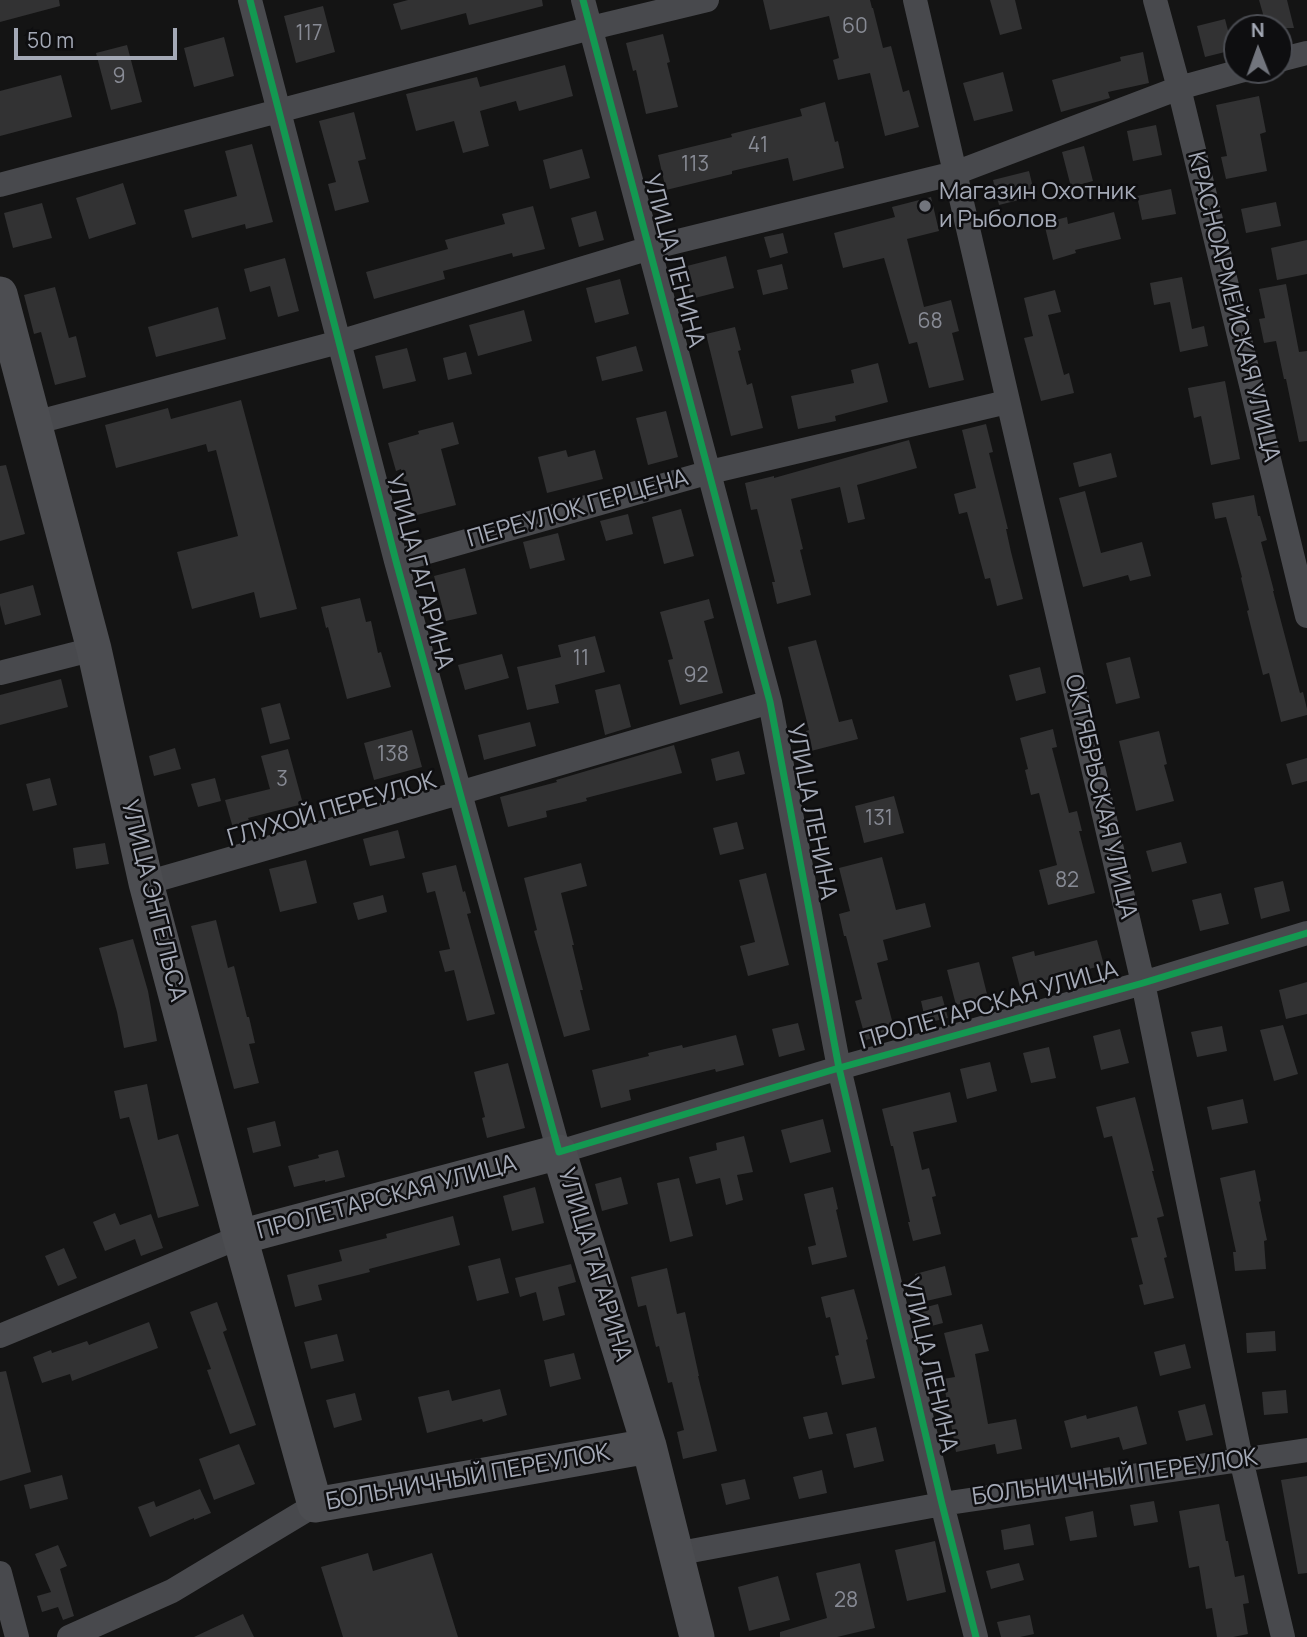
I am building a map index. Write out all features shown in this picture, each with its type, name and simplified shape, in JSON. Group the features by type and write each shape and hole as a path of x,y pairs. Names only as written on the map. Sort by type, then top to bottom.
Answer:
{"main road":[{"name":"УЛИЦА ЭНГЕЛЬСА","path":"0,294 94,649 146,883 240,1237 315,1505"},
{"name":"ПРОЛЕТАРСКАЯ УЛИЦА","path":"240,1237 559,1152"},
{"name":"УЛИЦА ГАГАРИНА","path":"559,1152 649,1446 697,1637"},
{"name":"БОЛЬНИЧНЫЙ ПЕРЕУЛОК","path":"315,1505 649,1446"}],"street":[{"name":"УЛИЦА ГАГАРИНА","path":"250,0 396,561 559,1152"},
{"name":"УЛИЦА ЛЕНИНА","path":"583,0 770,702 839,1068 976,1637"},
{"path":"0,185 591,28 707,0"},
{"name":"ОКТЯБРЬСКАЯ УЛИЦА","path":"915,0 1143,983 1241,1459 1283,1637"},
{"name":"КРАСНОАРМЕЙСКАЯ УЛИЦА","path":"1155,0 1179,88 1307,616"},
{"path":"34,423 339,342 650,248 955,173 1179,88 1223,76"},
{"name":"ПЕРЕУЛОК ГЕРЦЕНА","path":"396,561 710,472 1007,402"},
{"path":"0,673 94,649"},
{"name":"ГЛУХОЙ ПЕРЕУЛОК","path":"146,883 770,702"},
{"name":"ПРОЛЕТАРСКАЯ УЛИЦА","path":"559,1152 1307,933"},
{"name":"ПРОЛЕТАРСКАЯ УЛИЦА","path":"0,1336 240,1237"},
{"name":"БОЛЬНИЧНЫЙ ПЕРЕУЛОК","path":"675,1554 942,1504 1307,1450"},
{"name":"БОЛЬНИЧНЫЙ ПЕРЕУЛОК","path":"69,1637 172,1591 315,1505"},
{"path":"0,1573 18,1637"}],"building":[{"path":"0,0 59,0 60,6 0,22"},
{"path":"408,0 542,0 543,6 469,25 466,13 401,30 393,4"},
{"path":"763,0 870,0 883,48 891,46 903,92 909,90 919,127 885,136 870,73 838,80 833,60 839,58 829,16 770,30"},
{"path":"990,0 1015,0 1022,29 1000,35"},
{"path":"1259,0 1287,0 1290,14 1263,14"},
{"path":"323,6 335,52 296,63 284,16"},
{"path":"1223,20 1223,52 1205,57 1197,26"},
{"path":"663,34 678,107 646,114 636,70 633,71 626,43"},
{"path":"224,37 234,76 194,87 184,48"},
{"path":"127,45 142,102 111,110 96,53"},
{"path":"1143,52 1149,83 1108,92 1110,98 1061,112 1052,80 1121,61 1120,57"},
{"path":"565,65 573,96 519,111 516,101 480,111 489,146 463,153 454,121 416,131 406,94 477,77 480,87"},
{"path":"1003,72 1013,111 974,121 963,83"},
{"path":"61,75 72,117 0,136 0,91"},
{"path":"1259,96 1266,132 1260,134 1267,171 1226,179 1221,157 1227,156 1216,105"},
{"path":"825,102 844,168 793,181 788,158 666,190 658,155 802,116 800,109"},
{"path":"354,112 366,159 358,161 369,202 335,211 328,184 336,182 319,121"},
{"path":"1156,125 1162,155 1133,161 1127,131"},
{"path":"252,144 273,222 246,229 245,224 192,238 184,210 237,196 225,151"},
{"path":"1084,146 1093,181 1071,187 1062,152"},
{"path":"582,149 590,178 550,189 543,160"},
{"path":"1029,171 1035,196 999,205 993,180"},
{"path":"123,183 136,224 89,239 76,198"},
{"path":"1171,189 1176,214 1142,220 1137,196"},
{"path":"931,197 939,231 907,239 924,307 951,300 959,331 952,333 964,380 929,388 917,342 909,344 884,258 843,268 834,233 895,217 892,207"},
{"path":"1276,202 1281,226 1246,233 1241,209"},
{"path":"42,203 52,238 13,248 4,213"},
{"path":"533,206 545,249 513,257 512,253 443,271 445,279 374,299 366,272 448,249 445,240 505,224 502,214"},
{"path":"596,211 604,240 579,247 571,218"},
{"path":"1114,212 1121,239 1075,250 1076,253 1053,260 1044,223 1067,217 1068,224"},
{"path":"783,233 788,253 770,258 764,237"},
{"path":"1307,240 1307,274 1277,280 1271,248"},
{"path":"726,256 734,288 691,299 683,267"},
{"path":"285,258 299,311 278,317 270,286 250,292 244,269"},
{"path":"782,264 788,289 763,295 757,270"},
{"path":"1182,277 1192,329 1204,326 1208,346 1180,352 1170,302 1154,305 1150,283"},
{"path":"620,279 629,314 595,323 586,288"},
{"path":"1286,284 1299,352 1307,351 1307,441 1299,442 1276,341 1264,343 1259,319 1265,318 1259,289"},
{"path":"55,287 69,338 76,336 86,377 55,385 41,332 34,334 24,295"},
{"path":"1055,290 1061,312 1048,315 1064,375 1069,373 1074,393 1041,401 1024,338 1033,336 1024,298"},
{"path":"218,307 226,339 156,357 148,327"},
{"path":"524,310 532,341 478,356 469,325"},
{"path":"735,327 747,385 752,383 763,428 731,436 706,334"},
{"path":"636,346 643,371 602,381 596,357"},
{"path":"407,348 416,381 383,389 375,356"},
{"path":"466,352 472,374 448,380 443,358"},
{"path":"878,363 888,402 835,416 836,421 798,429 791,396 854,383 851,370"},
{"path":"1225,381 1240,459 1211,465 1201,416 1194,418 1188,388"},
{"path":"241,400 297,609 260,618 254,592 192,609 177,552 238,536 216,450 208,452 206,444 116,468 105,425 168,408 171,419"},
{"path":"666,411 678,457 648,465 636,418"},
{"path":"453,422 459,444 441,449 456,505 413,516 401,469 396,471 388,443 419,434 418,431"},
{"path":"986,424 993,452 989,453 1023,599 997,606 990,578 985,579 967,512 959,514 954,494 976,488 962,430"},
{"path":"909,440 917,468 857,485 865,519 848,523 840,487 791,499 811,595 777,604 772,582 775,582 757,509 751,510 745,483 774,478"},
{"path":"566,450 568,457 595,450 603,479 547,493 538,457"},
{"path":"1111,453 1117,477 1079,487 1073,463"},
{"path":"6,465 25,534 0,541 0,466"},
{"path":"1085,491 1101,553 1142,542 1151,576 1130,581 1128,575 1083,587 1059,498"},
{"path":"1254,495 1267,540 1261,542 1273,591 1300,693 1303,692 1307,709 1307,715 1281,722 1269,673 1263,675 1226,517 1215,519 1212,503"},
{"path":"681,509 694,556 664,564 652,517"},
{"path":"628,514 633,534 606,541 600,521"},
{"path":"558,533 565,560 530,569 523,542"},
{"path":"465,568 477,614 446,621 434,576"},
{"path":"33,585 41,615 5,625 0,594"},
{"path":"360,598 366,622 371,621 378,653 381,652 391,687 347,699 321,607"},
{"path":"709,599 714,618 704,621 723,693 680,705 668,660 673,659 660,612"},
{"path":"595,636 605,672 555,685 559,703 527,710 517,667 561,657 558,645"},
{"path":"816,640 839,722 852,719 858,739 811,751 806,731 809,730 788,647"},
{"path":"502,654 509,678 465,690 458,665"},
{"path":"1130,657 1140,698 1116,704 1106,663"},
{"path":"1040,667 1046,693 1016,701 1009,675"},
{"path":"61,679 68,707 0,725 0,695"},
{"path":"620,684 631,727 605,735 595,690"},
{"path":"280,703 290,739 270,744 261,708"},
{"path":"530,722 536,746 484,760 478,735"},
{"path":"1053,729 1057,747 1052,748 1069,813 1077,811 1082,831 1079,831 1095,893 1048,905 1039,870 1057,865 1039,793 1031,795 1020,738"},
{"path":"412,730 422,767 374,780 364,743"},
{"path":"1159,731 1167,764 1164,765 1174,801 1136,811 1119,741"},
{"path":"674,745 682,773 586,798 587,801 546,811 547,817 508,827 500,797"},
{"path":"175,748 181,769 154,776 149,756"},
{"path":"288,749 303,804 248,818 250,823 233,828 225,800 270,789 261,756"},
{"path":"739,751 745,774 716,781 711,759"},
{"path":"1307,758 1307,781 1292,785 1286,764"},
{"path":"50,778 57,805 33,811 26,784"},
{"path":"215,778 221,801 198,807 191,784"},
{"path":"894,796 904,833 864,843 855,806"},
{"path":"737,822 744,849 720,855 713,828"},
{"path":"398,830 405,858 370,866 363,839"},
{"path":"1181,842 1187,863 1152,872 1146,851"},
{"path":"105,843 109,864 76,869 73,848"},
{"path":"882,857 896,910 925,903 931,927 883,940 888,960 877,963 895,1032 866,1040 855,1001 862,999 839,914 850,911 839,868"},
{"path":"306,860 317,903 280,912 269,869"},
{"path":"581,863 587,886 561,893 590,1030 564,1037 534,931 537,930 524,878"},
{"path":"456,865 471,913 467,914 495,1014 467,1021 454,970 445,972 439,951 450,949 435,891 427,893 422,873"},
{"path":"766,873 789,965 748,976 740,946 755,942 739,880"},
{"path":"1283,881 1290,911 1261,919 1254,888"},
{"path":"1221,893 1229,924 1200,931 1192,900"},
{"path":"383,895 387,912 358,920 353,903"},
{"path":"216,920 228,968 234,966 255,1043 249,1044 259,1083 234,1089 191,926"},
{"path":"133,939 148,991 157,1041 124,1048 99,948"},
{"path":"1097,940 1104,965 1020,987 1012,957 1034,951 1035,956"},
{"path":"979,962 988,998 956,1005 947,970"},
{"path":"1307,982 1307,1014 1286,1019 1279,990"},
{"path":"942,996 948,1018 926,1023 921,1001"},
{"path":"798,1023 805,1050 779,1057 772,1029"},
{"path":"1283,1025 1298,1074 1274,1081 1260,1030"},
{"path":"1222,1026 1227,1051 1197,1057 1191,1032"},
{"path":"1120,1029 1129,1063 1101,1070 1093,1036"},
{"path":"736,1035 744,1065 716,1072 715,1069 629,1090 631,1100 601,1108 592,1070 649,1056 648,1053 682,1045 683,1048"},
{"path":"1049,1047 1056,1078 1031,1083 1023,1053"},
{"path":"990,1062 997,1091 967,1099 960,1069"},
{"path":"508,1063 525,1128 487,1138 474,1072"},
{"path":"147,1084 158,1140 178,1134 199,1206 158,1218 129,1117 120,1119 114,1091"},
{"path":"950,1092 957,1122 913,1132 922,1170 929,1168 936,1196 932,1197 941,1234 913,1241 893,1146 882,1109"},
{"path":"1135,1097 1164,1216 1157,1218 1174,1298 1144,1305 1139,1285 1143,1284 1131,1238 1138,1237 1112,1136 1104,1138 1096,1107"},
{"path":"1243,1099 1248,1123 1212,1130 1207,1107"},
{"path":"823,1119 831,1152 790,1163 781,1130"},
{"path":"275,1121 281,1146 253,1153 247,1128"},
{"path":"744,1136 753,1172 737,1175 743,1200 726,1205 720,1178 696,1184 689,1157 717,1150 716,1143"},
{"path":"338,1150 345,1177 294,1187 288,1166"},
{"path":"1255,1170 1267,1240 1264,1241 1266,1269 1235,1271 1233,1252 1236,1252 1220,1178"},
{"path":"621,1177 628,1204 602,1211 595,1184"},
{"path":"679,1178 693,1236 670,1242 657,1183"},
{"path":"535,1187 544,1223 512,1231 503,1196"},
{"path":"833,1187 847,1257 812,1265 808,1247 816,1245 804,1194"},
{"path":"115,1213 120,1225 151,1214 163,1248 141,1256 135,1239 105,1251 93,1222"},
{"path":"453,1216 460,1245 318,1285 322,1300 295,1307 287,1275 342,1261 339,1250 387,1238 386,1234"},
{"path":"64,1248 77,1278 58,1286 45,1256"},
{"path":"500,1258 509,1293 477,1301 468,1266"},
{"path":"571,1264 576,1282 558,1287 565,1315 543,1321 536,1292 520,1297 515,1278"},
{"path":"945,1266 952,1295 922,1302 915,1274"},
{"path":"667,1268 677,1314 685,1312 717,1451 683,1459 677,1432 684,1430 672,1382 668,1383 646,1305 638,1307 631,1277"},
{"path":"854,1289 868,1339 866,1340 875,1378 842,1385 835,1356 839,1355 830,1317 826,1318 821,1297"},
{"path":"217,1302 227,1330 223,1332 256,1425 230,1434 207,1370 211,1369 190,1312"},
{"path":"938,1304 943,1323 920,1329 915,1310"},
{"path":"149,1322 158,1348 72,1381 70,1374 42,1383 33,1357 87,1341 89,1345"},
{"path":"982,1324 989,1351 975,1354 988,1424 1016,1419 1022,1449 997,1454 995,1444 956,1452 943,1379 955,1377 944,1333"},
{"path":"1275,1331 1276,1351 1247,1353 1246,1333"},
{"path":"337,1334 344,1361 311,1369 304,1342"},
{"path":"1185,1344 1191,1368 1160,1376 1154,1352"},
{"path":"574,1353 581,1379 550,1387 544,1360"},
{"path":"6,1371 31,1472 0,1481 0,1372"},
{"path":"500,1389 507,1415 427,1433 418,1397 449,1390 452,1401"},
{"path":"1286,1390 1288,1413 1264,1415 1262,1392"},
{"path":"355,1393 362,1420 334,1428 326,1400"},
{"path":"1205,1404 1213,1435 1186,1441 1178,1411"},
{"path":"1137,1406 1147,1444 1123,1450 1119,1437 1071,1448 1064,1421 1086,1415 1087,1419"},
{"path":"827,1412 833,1434 809,1439 803,1417"},
{"path":"876,1427 884,1461 854,1468 846,1434"},
{"path":"239,1444 255,1484 214,1500 199,1459"},
{"path":"822,1470 827,1493 799,1499 793,1477"},
{"path":"62,1475 68,1499 30,1509 24,1485"},
{"path":"1307,1476 1307,1573 1298,1574 1281,1480"},
{"path":"745,1479 750,1499 726,1505 721,1484"},
{"path":"200,1489 211,1513 150,1537 138,1507 154,1501 156,1507"},
{"path":"1154,1501 1158,1522 1134,1526 1130,1505"},
{"path":"1219,1504 1235,1577 1244,1575 1249,1603 1243,1604 1248,1634 1233,1637 1217,1637 1212,1608 1206,1609 1199,1566 1189,1568 1179,1511"},
{"path":"1093,1511 1097,1537 1070,1541 1065,1517"},
{"path":"1030,1524 1034,1545 1004,1550 1001,1530"},
{"path":"935,1541 946,1592 907,1601 895,1550"},
{"path":"58,1545 67,1566 60,1569 74,1616 63,1620 58,1607 42,1612 37,1596 51,1592 35,1554"},
{"path":"368,1553 373,1571 432,1553 458,1637 343,1637 321,1567"},
{"path":"860,1563 875,1628 837,1637 780,1637 780,1632 827,1618 816,1573"},
{"path":"1019,1563 1024,1580 991,1589 986,1571"},
{"path":"778,1576 790,1620 749,1631 738,1587"},
{"path":"243,1614 254,1637 194,1637"},
{"path":"1030,1615 1034,1634 1001,1637 997,1622"}],"cycle path":[{"path":"250,0 396,561 559,1152 1307,933"},
{"path":"583,0 770,702 839,1068 976,1637"}],"place":[{"name":"Магазин Охотник и Рыболов","path":"925,206"}]}
